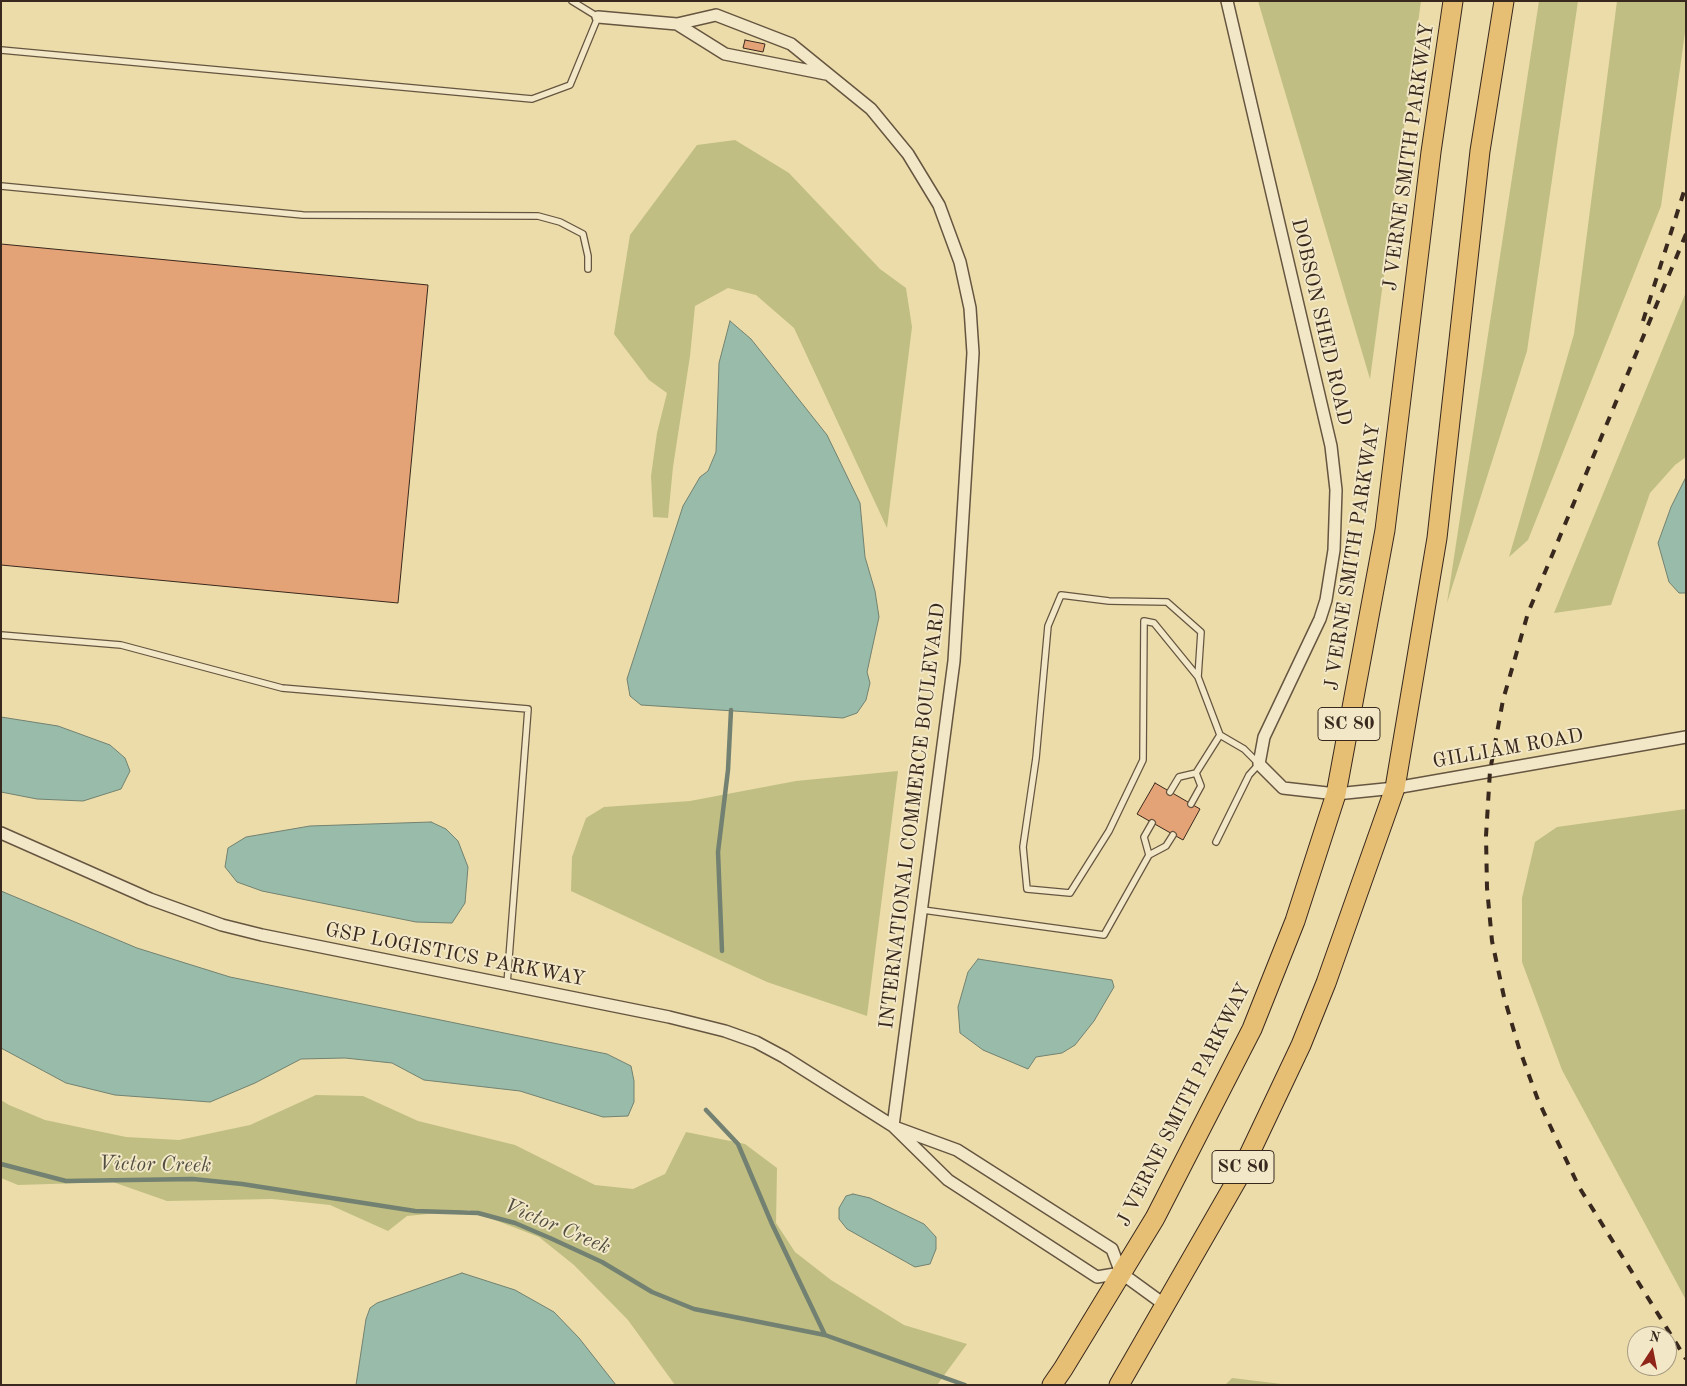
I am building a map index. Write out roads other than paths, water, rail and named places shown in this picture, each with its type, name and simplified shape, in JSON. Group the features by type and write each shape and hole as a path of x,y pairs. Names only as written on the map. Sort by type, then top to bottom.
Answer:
{"main road":[{"name":"J VERNE SMITH PARKWAY","path":"1052,1385 1155,1218 1252,1029 1295,921 1336,794 1385,530 1431,152 1454,1"},
{"name":"SC 80","path":"1119,1385 1238,1178 1301,1045 1326,983 1395,788 1437,538 1480,151 1504,1"}],"street":[{"name":"DOBSON SHED ROAD","path":"1227,1 1330,446 1336,490 1334,550 1326,600 1320,618 1264,737 1259,764"},
{"name":"INTERNATIONAL COMMERCE BOULEVARD","path":"598,17 677,24 716,16 791,44 871,110 908,154 939,205 960,262 970,308 972,354 954,661 923,910 892,1126"},
{"name":"INTERNATIONAL COMMERCE BOULEVARD","path":"677,24 725,54 830,75"},
{"name":"GILLIAM ROAD","path":"1336,794 1395,788 1686,736"},
{"path":"1259,764 1283,788 1336,794"},
{"name":"GSP LOGISTICS PARKWAY","path":"1,833 150,899 204,919 262,935 669,1017 725,1031 756,1042 784,1057 892,1126 948,1180 1097,1277 1121,1273 1112,1249 1105,1244 957,1150 892,1126"},
{"path":"1121,1273 1165,1305"}],"lane":[{"path":"1,50 532,99 570,85 598,17 572,1"},
{"path":"1,186 303,215 538,216 560,222 583,234 588,256 588,269"},
{"path":"1198,677 1201,632 1167,602 1109,601 1061,595 1048,626 1036,758 1023,846 1027,889 1070,893 1109,831 1143,760 1144,621 1154,623 1198,677 1220,735 1244,748 1259,764 1248,776 1216,842"},
{"path":"1,635 121,645 282,688 528,709 507,984"},
{"path":"1170,792 1179,777 1196,773 1220,735"},
{"path":"1191,804 1202,786 1196,773"},
{"path":"1149,855 1144,837 1152,823"},
{"path":"923,910 1104,935 1149,855 1166,846 1173,834"}],"waterway":[{"path":"722,951 718,852 728,770 731,710"},
{"path":"706,1110 738,1144 772,1224 825,1335"},
{"name":"Victor Creek","path":"1,1164 66,1181 193,1179 242,1184 415,1211 478,1213 515,1223 550,1238 602,1262 652,1292 694,1309 825,1335 965,1385"}],"railway":[{"path":"1643,321 1686,185"},
{"path":"1686,234 1528,613 1503,700 1490,771 1486,836 1487,888 1492,941 1504,997 1519,1048 1538,1100 1579,1187 1686,1359"}]}
